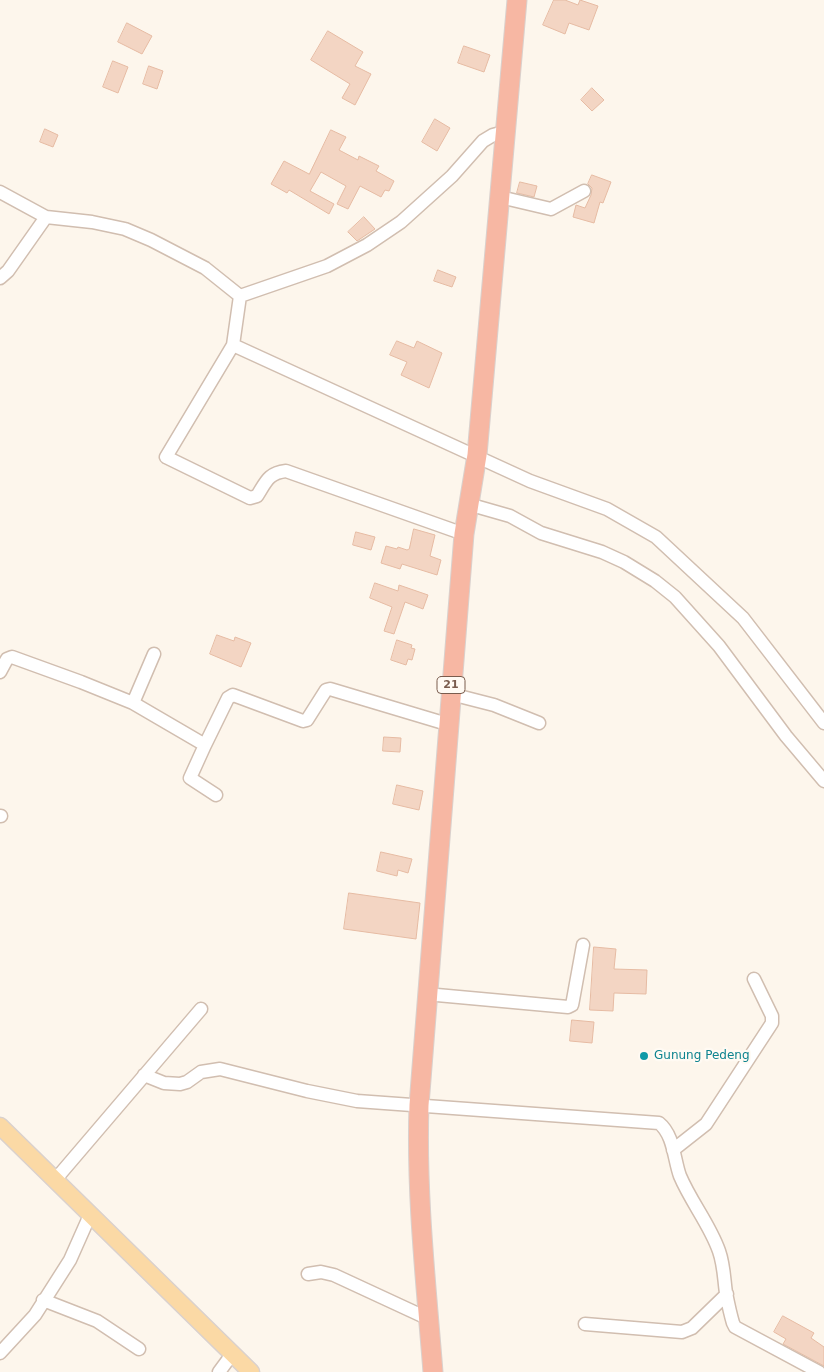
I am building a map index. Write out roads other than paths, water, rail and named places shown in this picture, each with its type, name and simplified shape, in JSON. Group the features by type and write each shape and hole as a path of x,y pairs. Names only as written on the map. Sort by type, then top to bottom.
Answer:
{"highway":[{"name":"21","path":"433,1372 423,1267 417,1171 419,1105 426,994 464,534 477,455 517,0"}],"main road":[{"path":"0,1126 251,1372"}],"street":[{"path":"240,296 327,266 367,245 401,222 452,176 483,141 493,135 504,132"},
{"path":"500,197 551,210 584,191"},
{"path":"0,192 46,216 92,222 125,229 152,240 205,268 240,296"},
{"path":"0,278 8,270 46,216"},
{"path":"240,296 233,345 166,457 250,498 257,496 270,476 277,472 286,471 464,534"},
{"path":"233,345 477,455 530,481 606,509 656,537 743,618 824,723"},
{"path":"468,504 510,516 541,533 602,552 624,562 656,581 675,597 719,646 786,736 824,781"},
{"path":"133,703 154,654"},
{"path":"0,672 7,660 12,657 133,703 205,745"},
{"path":"216,795 190,778 228,698 233,695 303,721 307,720 326,690 330,689 448,724"},
{"path":"451,694 494,705 539,723"},
{"path":"426,994 568,1007 572,1005 583,945"},
{"path":"673,1150 706,1124 772,1023 772,1016 754,978"},
{"path":"55,1180 201,1009"},
{"path":"144,1075 164,1083 180,1084 187,1082 201,1072 220,1070 357,1101 655,1122 663,1126 673,1150 680,1177 719,1251 723,1263 732,1323 735,1327 819,1372"},
{"path":"0,1353 35,1315 70,1260 90,1215"},
{"path":"308,1274 321,1272 334,1275 429,1319"},
{"path":"586,1324 682,1332 692,1328 727,1294"},
{"path":"43,1300 97,1321 139,1349"},
{"path":"219,1372 232,1353"}],"place":[{"name":"Gunung Pedeng","path":"644,1056"}]}
